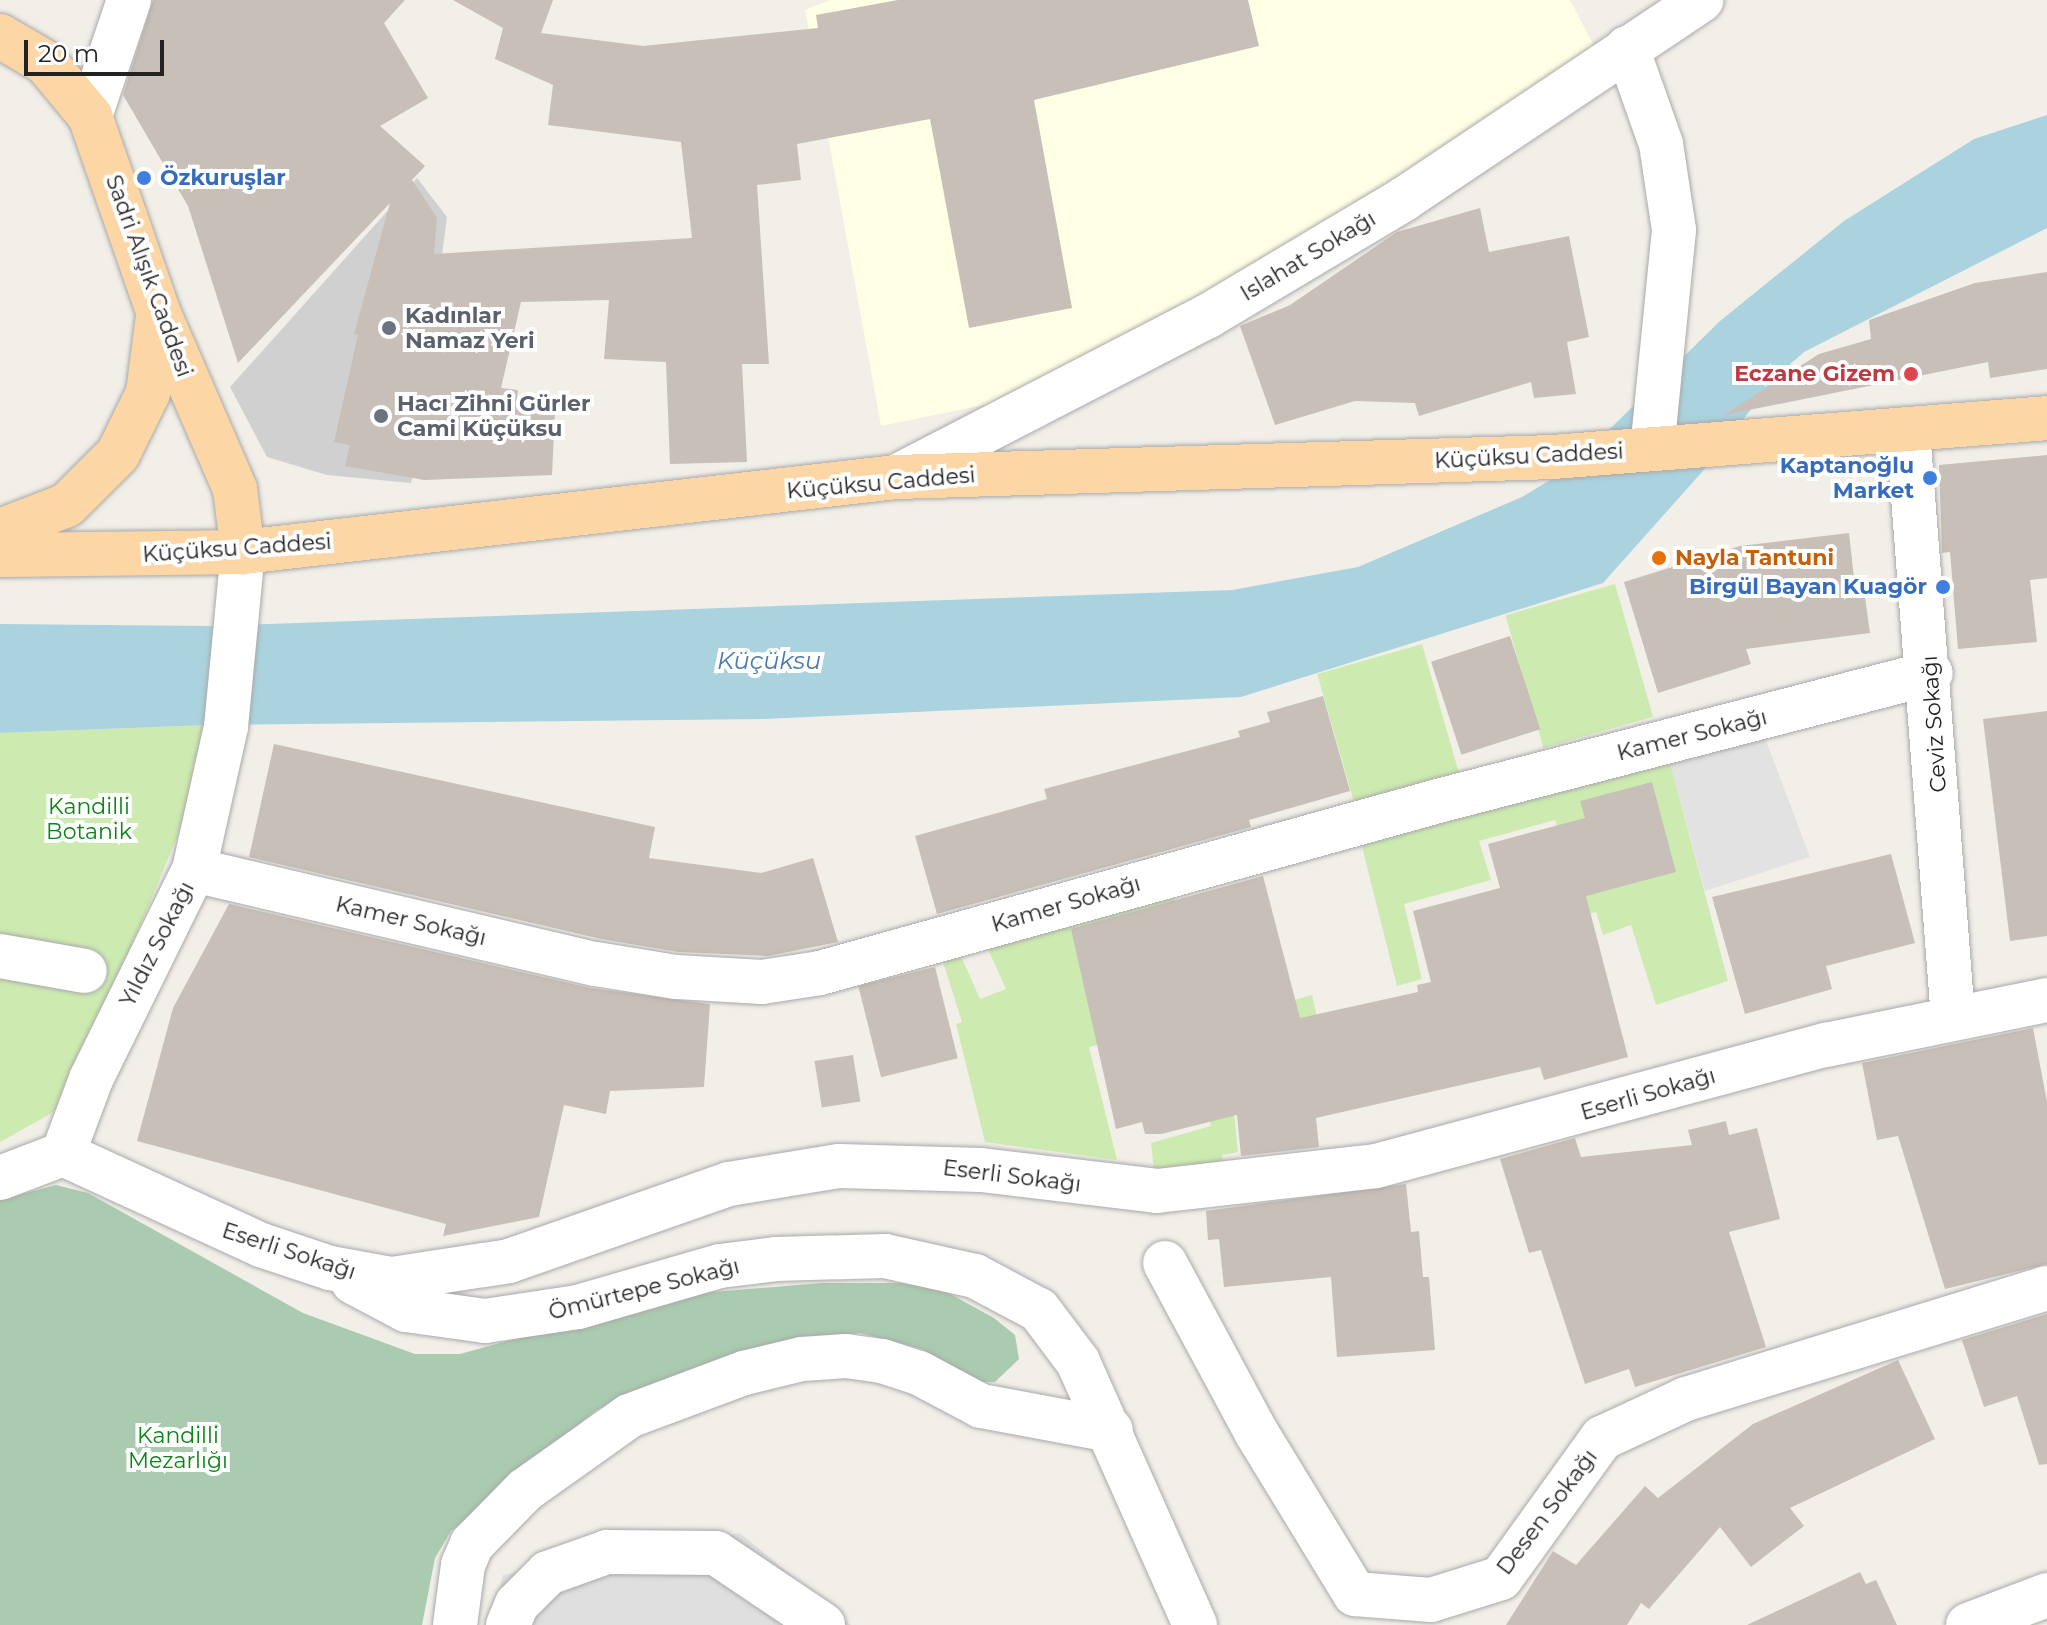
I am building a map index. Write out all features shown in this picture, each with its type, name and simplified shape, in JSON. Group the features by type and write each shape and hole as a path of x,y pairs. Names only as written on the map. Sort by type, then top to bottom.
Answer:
{"main road":[{"name":"Sadri Alışık Caddesi","path":"0,36 46,63 90,116 159,314 235,489 243,552"},
{"path":"0,531 67,505 118,454 148,393 159,314"},
{"name":"Küçüksu Caddesi","path":"0,555 243,552 896,477 1553,457 2047,418"},
{"path":"235,489 272,523 336,542"}],"street":[{"path":"90,116 129,0"},
{"name":"Islahat Sokağı","path":"896,477 1221,308 1404,199 1701,0"},
{"path":"1627,48 1661,144 1674,230 1652,449"},
{"name":"Ceviz Sokağı","path":"1908,431 1931,673 1953,1018"},
{"name":"Yıldız Sokağı","path":"63,1154 110,1039 194,870 226,727 243,552"},
{"name":"Kamer Sokağı","path":"194,870 610,967 732,982 776,981 1931,673"},
{"path":"0,956 85,971"},
{"name":"Eserli Sokağı","path":"63,1154 192,1217 330,1268 392,1279 448,1274 509,1261 729,1184 839,1166 927,1166 1157,1191 1376,1166 1826,1045 2047,1000"},
{"path":"0,1178 63,1154"},
{"name":"Ömürtepe Sokağı","path":"330,1268 406,1310 485,1321 578,1307 720,1266 836,1256 934,1264 1015,1294 1039,1310 1078,1362 1111,1430 1195,1625"},
{"name":"Desen Sokağı","path":"1165,1263 1256,1432 1355,1594 1431,1600 1501,1578 1602,1438 1686,1399 2047,1288"},
{"path":"455,1625 463,1565 472,1544 525,1490 629,1416 744,1373 802,1359 846,1356 882,1361 919,1373 981,1406 1111,1430"},
{"path":"508,1625 517,1604 548,1573 607,1552 716,1553 823,1625"},
{"path":"1968,1625 2047,1595"}],"shaded area":[{"path":"830,0 1570,0 1594,46 1436,161 1022,397 881,426 805,10"},
{"path":"417,178 447,217 439,278 457,305 411,483 327,475 267,457 230,387"},
{"path":"1763,733 1810,857 1705,891 1668,754"},
{"path":"740,1533 851,1625 490,1625 503,1575"}],"green space":[{"path":"1615,584 1653,717 1543,748 1505,615"},
{"path":"1422,644 1459,772 1354,802 1317,674"},
{"name":"Kandilli Botanik","path":"209,725 185,818 72,1089 52,1113 0,1142 0,733"},
{"path":"1668,754 1728,981 1656,1005 1631,925 1603,935 1596,912 1584,915 1555,820 1479,841 1491,880 1404,904 1422,979 1397,986 1359,835"},
{"path":"1171,888 1205,1025 1312,995 1321,1035 1227,1044 1238,1152 1222,1155 1224,1170 1154,1172 1151,1143 1211,1126 1185,1024 1089,1047 1117,1160 985,1142 956,1024 962,1022 943,962 961,956 980,999 1006,989 987,947"},
{"name":"Kandilli Mezarlığı","path":"56,1185 88,1193 303,1313 415,1354 460,1354 676,1295 822,1283 900,1283 941,1289 994,1318 1015,1335 1019,1359 995,1382 978,1382 922,1349 860,1333 817,1338 633,1393 595,1411 451,1531 435,1558 422,1625 0,1625 0,1200"}],"water":[{"name":"Küçüksu","path":"2047,115 2047,228 1804,352 1777,376 1702,472 1603,583 1241,697 764,719 209,725 0,733 0,624 210,626 1232,590 1358,567 1522,497 1570,468 1720,321 1844,221 1974,139"}],"building":[{"path":"153,0 405,0 384,23 428,98 380,126 425,166 412,180 437,218 434,254 692,238 681,142 548,125 553,85 495,59 503,28 453,0 553,0 541,33 643,46 818,28 816,15 898,0 1248,0 1259,46 1034,100 1072,308 969,328 930,119 797,144 801,180 757,185 769,364 742,364 747,462 670,464 666,362 604,359 609,300 521,302 501,388 518,390 516,407 555,412 552,475 424,480 345,466 350,445 334,442 358,335 354,334 390,203 238,363 188,206 123,95"},
{"path":"1480,208 1489,252 1569,236 1589,337 1567,342 1576,394 1534,398 1531,382 1419,416 1415,403 1355,401 1275,425 1240,326 1290,305 1397,232"},
{"path":"2047,272 2047,369 1990,378 1988,362 1724,415 1819,354 1871,339 1869,320 1975,283"},
{"path":"2047,455 2047,578 2030,580 2037,642 1958,649 1950,552 1942,553 1939,465"},
{"path":"1849,533 1854,578 1862,577 1870,633 1746,649 1751,664 1658,693 1624,582 1740,546"},
{"path":"1510,636 1540,729 1461,755 1431,662"},
{"path":"1323,696 1350,791 1249,820 1251,827 937,914 915,836 1047,799 1044,789 1240,737 1238,731 1270,722 1267,712"},
{"path":"2047,711 2047,936 2010,941 1983,719"},
{"path":"274,744 655,827 649,858 761,873 813,858 838,942 768,956 679,952 601,939 249,857"},
{"path":"1652,782 1676,872 1586,896 1628,1057 1544,1080 1540,1067 1316,1118 1319,1147 1241,1156 1237,1115 1161,1134 1145,1134 1142,1122 1116,1129 1071,929 1263,876 1300,1018 1418,992 1417,985 1431,982 1413,911 1500,888 1488,844 1585,818 1580,801"},
{"path":"1891,854 1915,943 1826,966 1832,989 1745,1014 1712,897"},
{"path":"229,904 590,988 710,1004 704,1087 610,1091 606,1114 564,1105 539,1217 443,1236 446,1224 137,1141 173,1008"},
{"path":"935,967 958,1058 881,1077 858,986"},
{"path":"2033,1028 2047,1102 2047,1264 1945,1289 1898,1136 1877,1140 1862,1063"},
{"path":"853,1055 860,1101 822,1108 814,1061"},
{"path":"1726,1121 1729,1135 1757,1128 1780,1219 1729,1232 1766,1347 1635,1387 1629,1369 1585,1384 1541,1250 1529,1253 1500,1159 1575,1138 1581,1157 1692,1145 1688,1130"},
{"path":"1406,1184 1411,1232 1419,1231 1423,1277 1429,1277 1435,1350 1337,1357 1331,1277 1224,1287 1219,1239 1208,1240 1206,1211"},
{"path":"2047,1314 2047,1464 2039,1465 2017,1396 1984,1407 1962,1340"},
{"path":"1898,1360 1935,1439 1790,1508 1804,1526 1751,1567 1720,1527 1649,1609 1641,1603 1627,1625 1506,1625 1553,1551 1576,1565 1645,1486 1658,1498 1753,1424"},
{"path":"1860,1572 1866,1584 1876,1580 1897,1625 1747,1625"}],"place":[{"name":"Özkuruşlar","path":"144,178"},
{"name":"Kadınlar Namaz Yeri","path":"389,328"},
{"name":"Eczane Gizem","path":"1911,374"},
{"name":"Hacı Zihni Gürler Cami Küçüksu","path":"381,416"},
{"name":"Kaptanoğlu Market","path":"1930,478"},
{"name":"Nayla Tantuni","path":"1659,558"},
{"name":"Birgül Bayan Kuagör","path":"1943,587"}]}
